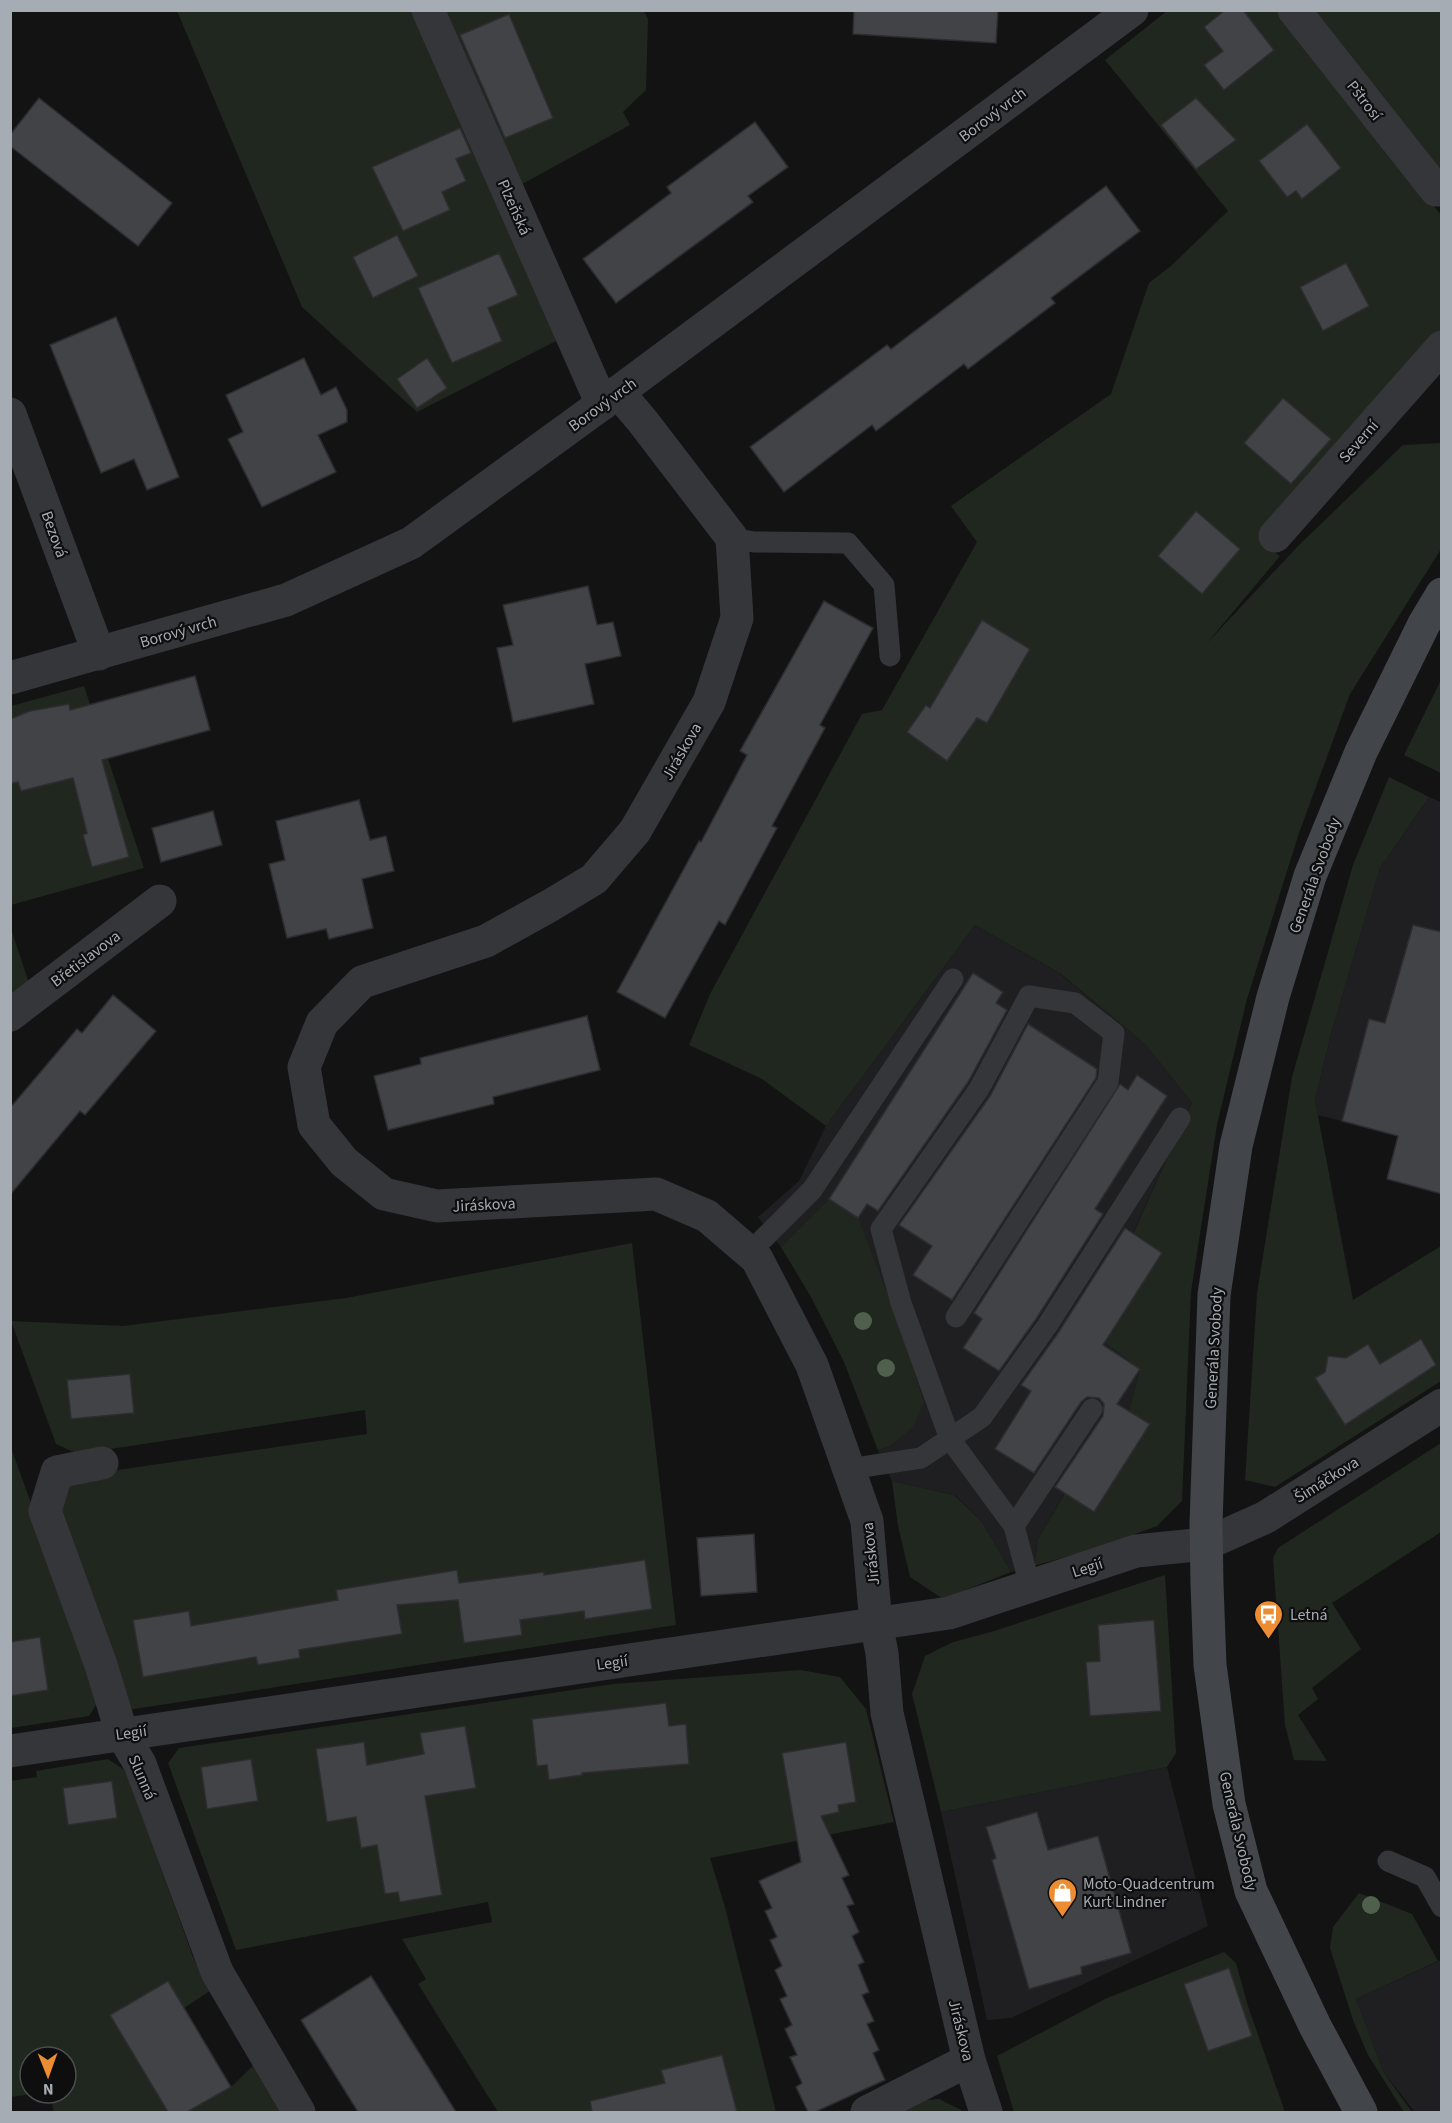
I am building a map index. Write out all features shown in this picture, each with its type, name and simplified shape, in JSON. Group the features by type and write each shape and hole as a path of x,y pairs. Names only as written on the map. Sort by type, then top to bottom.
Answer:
{"main road":[{"name":"Generála Svobody","path":"1361,2112 1315,2026 1251,1891 1229,1803 1210,1665 1206,1544 1214,1295 1236,1146 1273,998 1310,876 1361,752 1424,624 1442,594"}],"street":[{"name":"Plzeňská","path":"428,10 610,398"},
{"name":"Borový vrch","path":"10,678 286,600 411,543 1132,10"},
{"name":"Pštrosí","path":"1294,10 1436,190"},
{"name":"Severní","path":"1275,536 1442,347"},
{"path":"610,398 644,423 732,538"},
{"name":"Bezová","path":"10,414 99,654"},
{"name":"Jiráskova","path":"732,538 737,618 709,702 635,831 594,879 486,941 362,982 322,1023 304,1067 314,1125 344,1162 384,1194 437,1206 656,1194 707,1216 757,1260 812,1365 867,1521 887,1713 969,2060 986,2112"},
{"name":"Břetislavova","path":"10,1015 160,901"},
{"name":"Šimáčkova","path":"1206,1544 1266,1517 1442,1405"},
{"name":"Slunná","path":"102,1463 57,1472 45,1510 101,1665 122,1734 140,1764 217,1972 299,2112"},
{"name":"Legií","path":"10,1751 949,1614 1136,1551 1206,1544"},
{"path":"867,2112 969,2060"}],"lane":[{"path":"732,538 754,542 848,543 884,585 890,656"},
{"path":"749,1253 812,1190 953,979"},
{"path":"956,1317 1108,1082 1114,1033 1076,1003 1029,996 979,1089 881,1229 901,1303 950,1438 1014,1526 1030,1586"},
{"path":"849,1469 921,1458 982,1417 1047,1326 1180,1118"},
{"path":"1014,1526 1092,1409"},
{"path":"1388,1861 1425,1877 1442,1907"}],"shaded area":[{"path":"177,11 414,11 558,340 417,412 302,307"},
{"path":"436,11 644,11 648,19 646,90 623,112 630,125 515,188"},
{"path":"1167,11 1281,11 1441,215 1441,341 1261,542 1280,556 1207,643 1299,545 1403,445 1441,443 1441,549 1350,694 1299,833 1247,999 1217,1125 1191,1292 1182,1501 1157,1526 1100,1547 1034,1566 1038,1539 1065,1493 1094,1512 1150,1424 1129,1411 1140,1369 1105,1343 1162,1253 1133,1234 1192,1103 1145,1044 1061,974 975,925 826,1126 762,1079 689,1045 710,994 862,714 882,710 977,542 951,506 1111,394 1149,283 1172,265 1228,211 1105,60"},
{"path":"1311,11 1441,11 1441,177"},
{"path":"1441,680 1441,773 1404,755"},
{"path":"84,686 144,868 11,905 11,706"},
{"path":"1389,777 1429,797 1380,868 1331,1034 1315,1100 1353,1300 1441,1246 1441,1381 1275,1487 1245,1480 1257,1293 1292,1077 1353,865"},
{"path":"1429,797 1441,802 1442,966 1379,1131 1318,1115 1315,1100 1331,1034 1380,868"},
{"path":"975,925 1059,973 1145,1044 1192,1103 1133,1233 1162,1253 1105,1343 1140,1369 1129,1411 1150,1424 1094,1512 1064,1494 1038,1539 1034,1566 1011,1572 982,1522 955,1495 892,1481 878,1450 888,1447 829,1199 781,1247 758,1217 799,1181 826,1126"},
{"path":"10,926 31,989 10,1004"},
{"path":"829,1199 858,1218 898,1321 924,1402 913,1427 888,1447 878,1450 844,1362 811,1297 781,1247"},
{"path":"632,1243 676,1625 128,1710 56,1505 62,1478 367,1434 365,1410 78,1454 56,1444 11,1321 123,1326 346,1298"},
{"path":"1441,1443 1441,1532 1332,1603 1361,1649 1312,1688 1318,1699 1298,1715 1327,1761 1294,1760 1285,1725 1273,1558 1278,1548"},
{"path":"10,1445 101,1697 89,1716 11,1728"},
{"path":"892,1481 954,1495 982,1522 1011,1572 943,1599 910,1577 898,1526"},
{"path":"1165,1575 1176,1753 1167,1767 941,1812 912,1694 925,1656 953,1642 991,1632"},
{"path":"800,1670 840,1677 866,1709 894,1822 710,1858 725,1907 776,2112 737,2112 722,2055 665,2083 604,2099 608,2112 498,2112 418,1984 426,1979 402,1939 492,1922 488,1902 236,1950 168,1763 179,1748 613,1684"},
{"path":"108,1759 126,1771 193,1957 210,1991 184,2008 168,1982 111,2015 168,2112 54,2112 53,2105 78,2105 78,2045 18,2045 18,2096 11,2097 10,1781 37,1777 36,1771"},
{"path":"1167,1767 1208,1926 1011,2018 987,2020 941,1812"},
{"path":"1359,1893 1412,1914 1438,1961 1356,1999 1384,2073 1412,2112 1404,2112 1368,2055 1353,2020 1330,1948 1333,1927"},
{"path":"1224,1952 1236,1963 1248,2006 1285,2112 1014,2112 997,2056 1107,1998"},
{"path":"1441,1960 1441,2112 1415,2112 1384,2073 1356,1999"},
{"path":"254,2065 282,2112 187,2112 231,2087"},
{"path":"939,2099 962,2112 892,2112 913,2101"}],"building":[{"path":"854,10 998,10 996,43 853,34"},
{"path":"1225,10 1243,10 1274,50 1224,90 1204,65 1223,51 1204,27"},
{"path":"509,14 553,118 505,138 460,35"},
{"path":"39,98 172,203 138,246 10,146 10,135"},
{"path":"1196,98 1236,140 1196,169 1161,125"},
{"path":"755,122 788,167 748,196 753,202 616,303 583,259 671,193 667,187"},
{"path":"1307,124 1341,168 1302,199 1296,191 1287,197 1259,161"},
{"path":"460,128 471,153 456,159 466,181 442,192 450,210 403,231 372,167"},
{"path":"1106,186 1140,231 1051,298 1055,303 968,369 964,364 876,431 872,425 784,492 750,447 887,345 891,349"},
{"path":"397,235 418,276 373,298 353,257"},
{"path":"499,253 518,295 488,308 502,341 452,363 418,288"},
{"path":"1346,263 1369,306 1323,331 1300,287"},
{"path":"116,317 179,477 147,490 134,459 101,473 50,345"},
{"path":"304,358 321,395 336,387 347,410 347,422 318,435 336,472 262,507 228,439 243,432 226,395"},
{"path":"427,358 447,388 417,408 397,379"},
{"path":"1283,398 1331,439 1291,484 1244,443"},
{"path":"1196,511 1240,549 1202,594 1158,556"},
{"path":"588,586 597,625 613,622 621,656 585,664 594,704 513,722 497,648 513,645 503,605"},
{"path":"824,601 873,628 820,725 825,728 772,826 777,828 725,925 719,921 665,1018 617,992 747,755 740,751"},
{"path":"982,620 1030,649 987,723 977,718 947,761 907,732 926,705 930,708"},
{"path":"195,676 210,730 102,760 129,857 92,867 83,835 87,833 73,778 21,791 18,782 10,784 10,719 30,711 69,704 70,710"},
{"path":"359,800 370,840 386,836 394,871 362,879 373,928 329,939 326,929 287,938 269,864 285,860 276,821"},
{"path":"213,811 222,845 161,862 152,828"},
{"path":"1413,925 1442,932 1442,1194 1387,1179 1398,1136 1342,1121 1369,1019 1385,1023"},
{"path":"973,973 1003,992 996,1003 1007,1010 968,1082 878,1211 867,1204 858,1218 829,1199"},
{"path":"113,995 156,1031 85,1115 80,1111 10,1195 10,1108 77,1029 82,1033"},
{"path":"587,1016 600,1070 493,1097 494,1104 388,1130 374,1076 421,1064 420,1058"},
{"path":"1028,1024 1097,1069 1096,1078 952,1300 913,1275 932,1246 899,1225 990,1096"},
{"path":"1137,1075 1167,1096 1095,1209 1103,1214 1036,1319 999,1371 963,1348 982,1319 974,1313 1120,1084 1128,1090"},
{"path":"1125,1228 1162,1253 1103,1345 1140,1369 1117,1404 1150,1424 1094,1512 1055,1487 1103,1416 1104,1404 1099,1398 1087,1397 1081,1402 1034,1473 995,1449 1031,1391 1021,1385 1058,1333"},
{"path":"1421,1339 1436,1365 1345,1425 1315,1378 1325,1372 1328,1356 1346,1358 1368,1344 1380,1364"},
{"path":"130,1374 134,1413 71,1419 67,1380"},
{"path":"754,1534 757,1592 701,1596 697,1538"},
{"path":"645,1560 652,1609 585,1619 584,1611 520,1620 522,1635 464,1643 458,1600 397,1605 402,1634 299,1650 300,1658 258,1665 256,1657 143,1677 133,1620 189,1611 191,1626 338,1600 336,1590 457,1570 459,1583 544,1572 544,1575"},
{"path":"1154,1620 1161,1711 1090,1716 1086,1662 1100,1661 1098,1625"},
{"path":"40,1637 48,1690 10,1696 10,1642"},
{"path":"666,1703 669,1726 686,1724 689,1764 582,1773 582,1775 549,1780 547,1765 537,1766 532,1719"},
{"path":"465,1726 476,1788 425,1796 442,1895 400,1902 398,1892 385,1894 377,1845 361,1848 356,1817 327,1822 316,1749 364,1742 367,1765 424,1754 420,1733"},
{"path":"846,1742 856,1802 838,1805 839,1812 821,1816 849,1875 842,1878 854,1904 847,1906 859,1932 852,1936 864,1962 858,1965 869,1992 862,1995 874,2021 867,2024 879,2050 873,2053 885,2080 815,2112 808,2112 796,2087 802,2083 790,2057 797,2055 785,2029 792,2025 780,1999 787,1996 775,1970 782,1966 770,1940 777,1937 765,1911 772,1908 759,1881 801,1862 782,1753"},
{"path":"251,1759 258,1801 207,1809 201,1767"},
{"path":"112,1781 117,1818 68,1825 63,1788"},
{"path":"1037,1812 1048,1850 1098,1836 1131,1953 1081,1967 1082,1974 1029,1989 992,1860 996,1858 986,1827"},
{"path":"1229,1968 1252,2036 1208,2051 1184,1984"},
{"path":"371,1976 456,2112 358,2112 301,2020"},
{"path":"168,1981 231,2087 187,2112 168,2112 110,2015"},
{"path":"722,2055 737,2112 592,2112 590,2101 665,2083 661,2070"}],"place":[{"name":"Letná","path":"1269,1640"},
{"name":"Moto-Quadcentrum Kurt Lindner","path":"1062,1918"}]}
